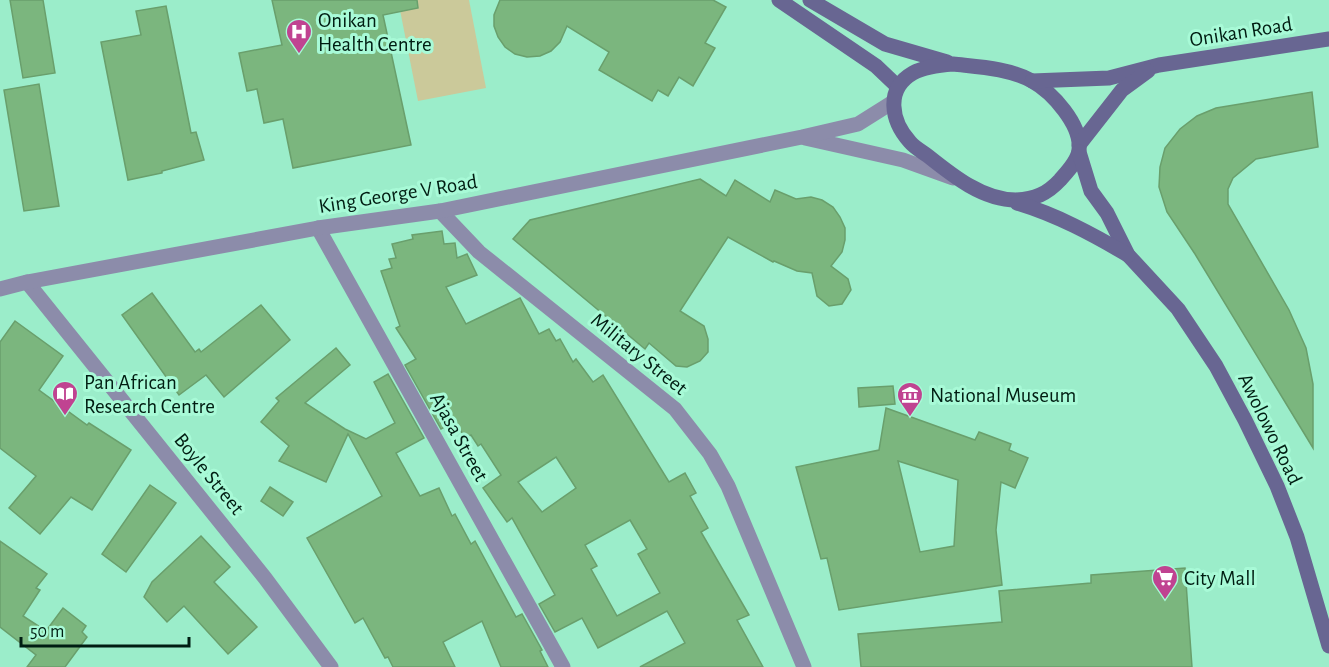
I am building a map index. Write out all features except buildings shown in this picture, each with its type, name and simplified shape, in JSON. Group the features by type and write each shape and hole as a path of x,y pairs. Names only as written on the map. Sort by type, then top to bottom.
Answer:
{"main road":[{"path":"779,0 876,66 897,86"},
{"path":"810,0 885,44 953,64 996,68 1032,81 1056,99 1071,121 1091,190 1107,213 1128,255"},
{"name":"Onikan Road","path":"1032,81 1109,78 1159,65 1329,39"},
{"path":"953,64 914,73 897,86 894,111 910,142 957,179 986,193 1060,218 1128,255"},
{"path":"1008,200 1036,198 1048,191 1067,172 1079,148 1122,90 1159,65"},
{"name":"Awolowo Road","path":"1128,255 1178,309 1216,366 1245,420 1297,537 1329,646"}],"street":[{"name":"King George V Road","path":"0,289 318,228 440,211 802,137 858,124 894,102"},
{"path":"802,137 903,160 957,179"},
{"name":"Military Street","path":"440,211 479,252 675,409 710,454 728,486 804,667"},
{"name":"Ajasa Street","path":"318,228 563,667"},
{"name":"Boyle Street","path":"27,282 266,578 331,667"}],"shaded area":[{"path":"398,0 469,0 486,88 418,101"}],"place":[{"name":"Onikan Health Centre","path":"299,55"},
{"name":"Pan African Research Centre","path":"65,417"},
{"name":"National Museum","path":"910,418"},
{"name":"City Mall","path":"1165,601"}]}
